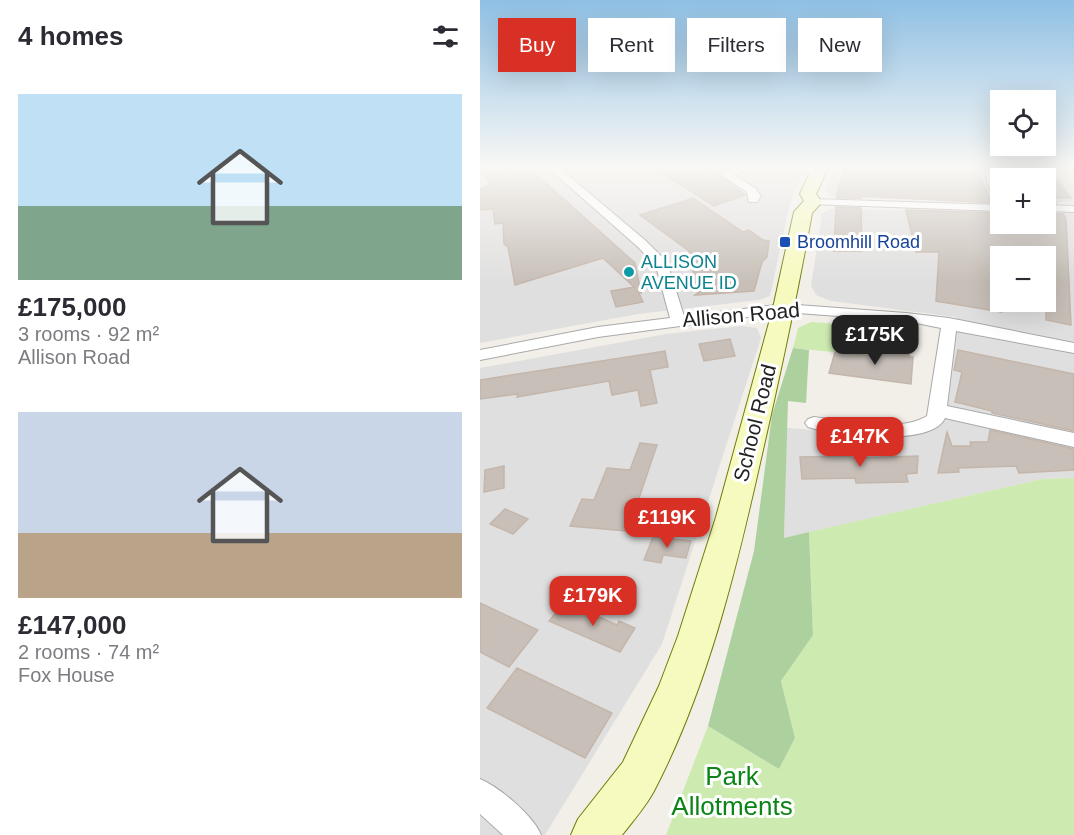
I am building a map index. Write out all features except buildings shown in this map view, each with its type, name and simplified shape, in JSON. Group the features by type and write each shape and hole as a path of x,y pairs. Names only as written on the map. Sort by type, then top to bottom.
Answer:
{"street":[{"path":"596,205 642,244 662,265 678,320"},
{"name":"School Road","path":"594,835 638,777 675,696 694,646 732,517 784,308 803,212 810,205"},
{"path":"905,205 990,208"},
{"path":"1056,208 1074,209"},
{"name":"Allison Road","path":"480,355 598,332 784,308 906,316 1074,348"},
{"path":"814,423 898,430 915,429 930,424 936,419 949,324"},
{"path":"937,410 1074,440"},
{"path":"480,794 526,835"}],"shaded area":[{"path":"480,205 790,205 770,296 759,300 638,314 480,343"},
{"path":"830,209 990,212 990,234 1056,234 1056,213 1074,213 1074,478 1042,479 784,538 787,428 898,436 939,426 956,317 831,301 816,295 811,286 822,214"},
{"path":"742,326 757,328 761,338 662,644 545,835 480,835 480,368 666,334"}],"green space":[{"path":"811,322 858,325 873,353 872,356 793,348 798,328"},
{"path":"793,348 809,350 806,403 788,401 784,538 809,532 813,635 781,681 795,738 779,769 708,726 754,551 772,415"},
{"name":"Park Allotments","path":"1074,478 1074,835 666,835 708,726 779,769 795,738 781,681 813,634 809,532 1042,479"}],"place":[{"name":"Broomhill Road","path":"785,242"},
{"name":"ALLISON AVENUE ID","path":"629,272"}]}
